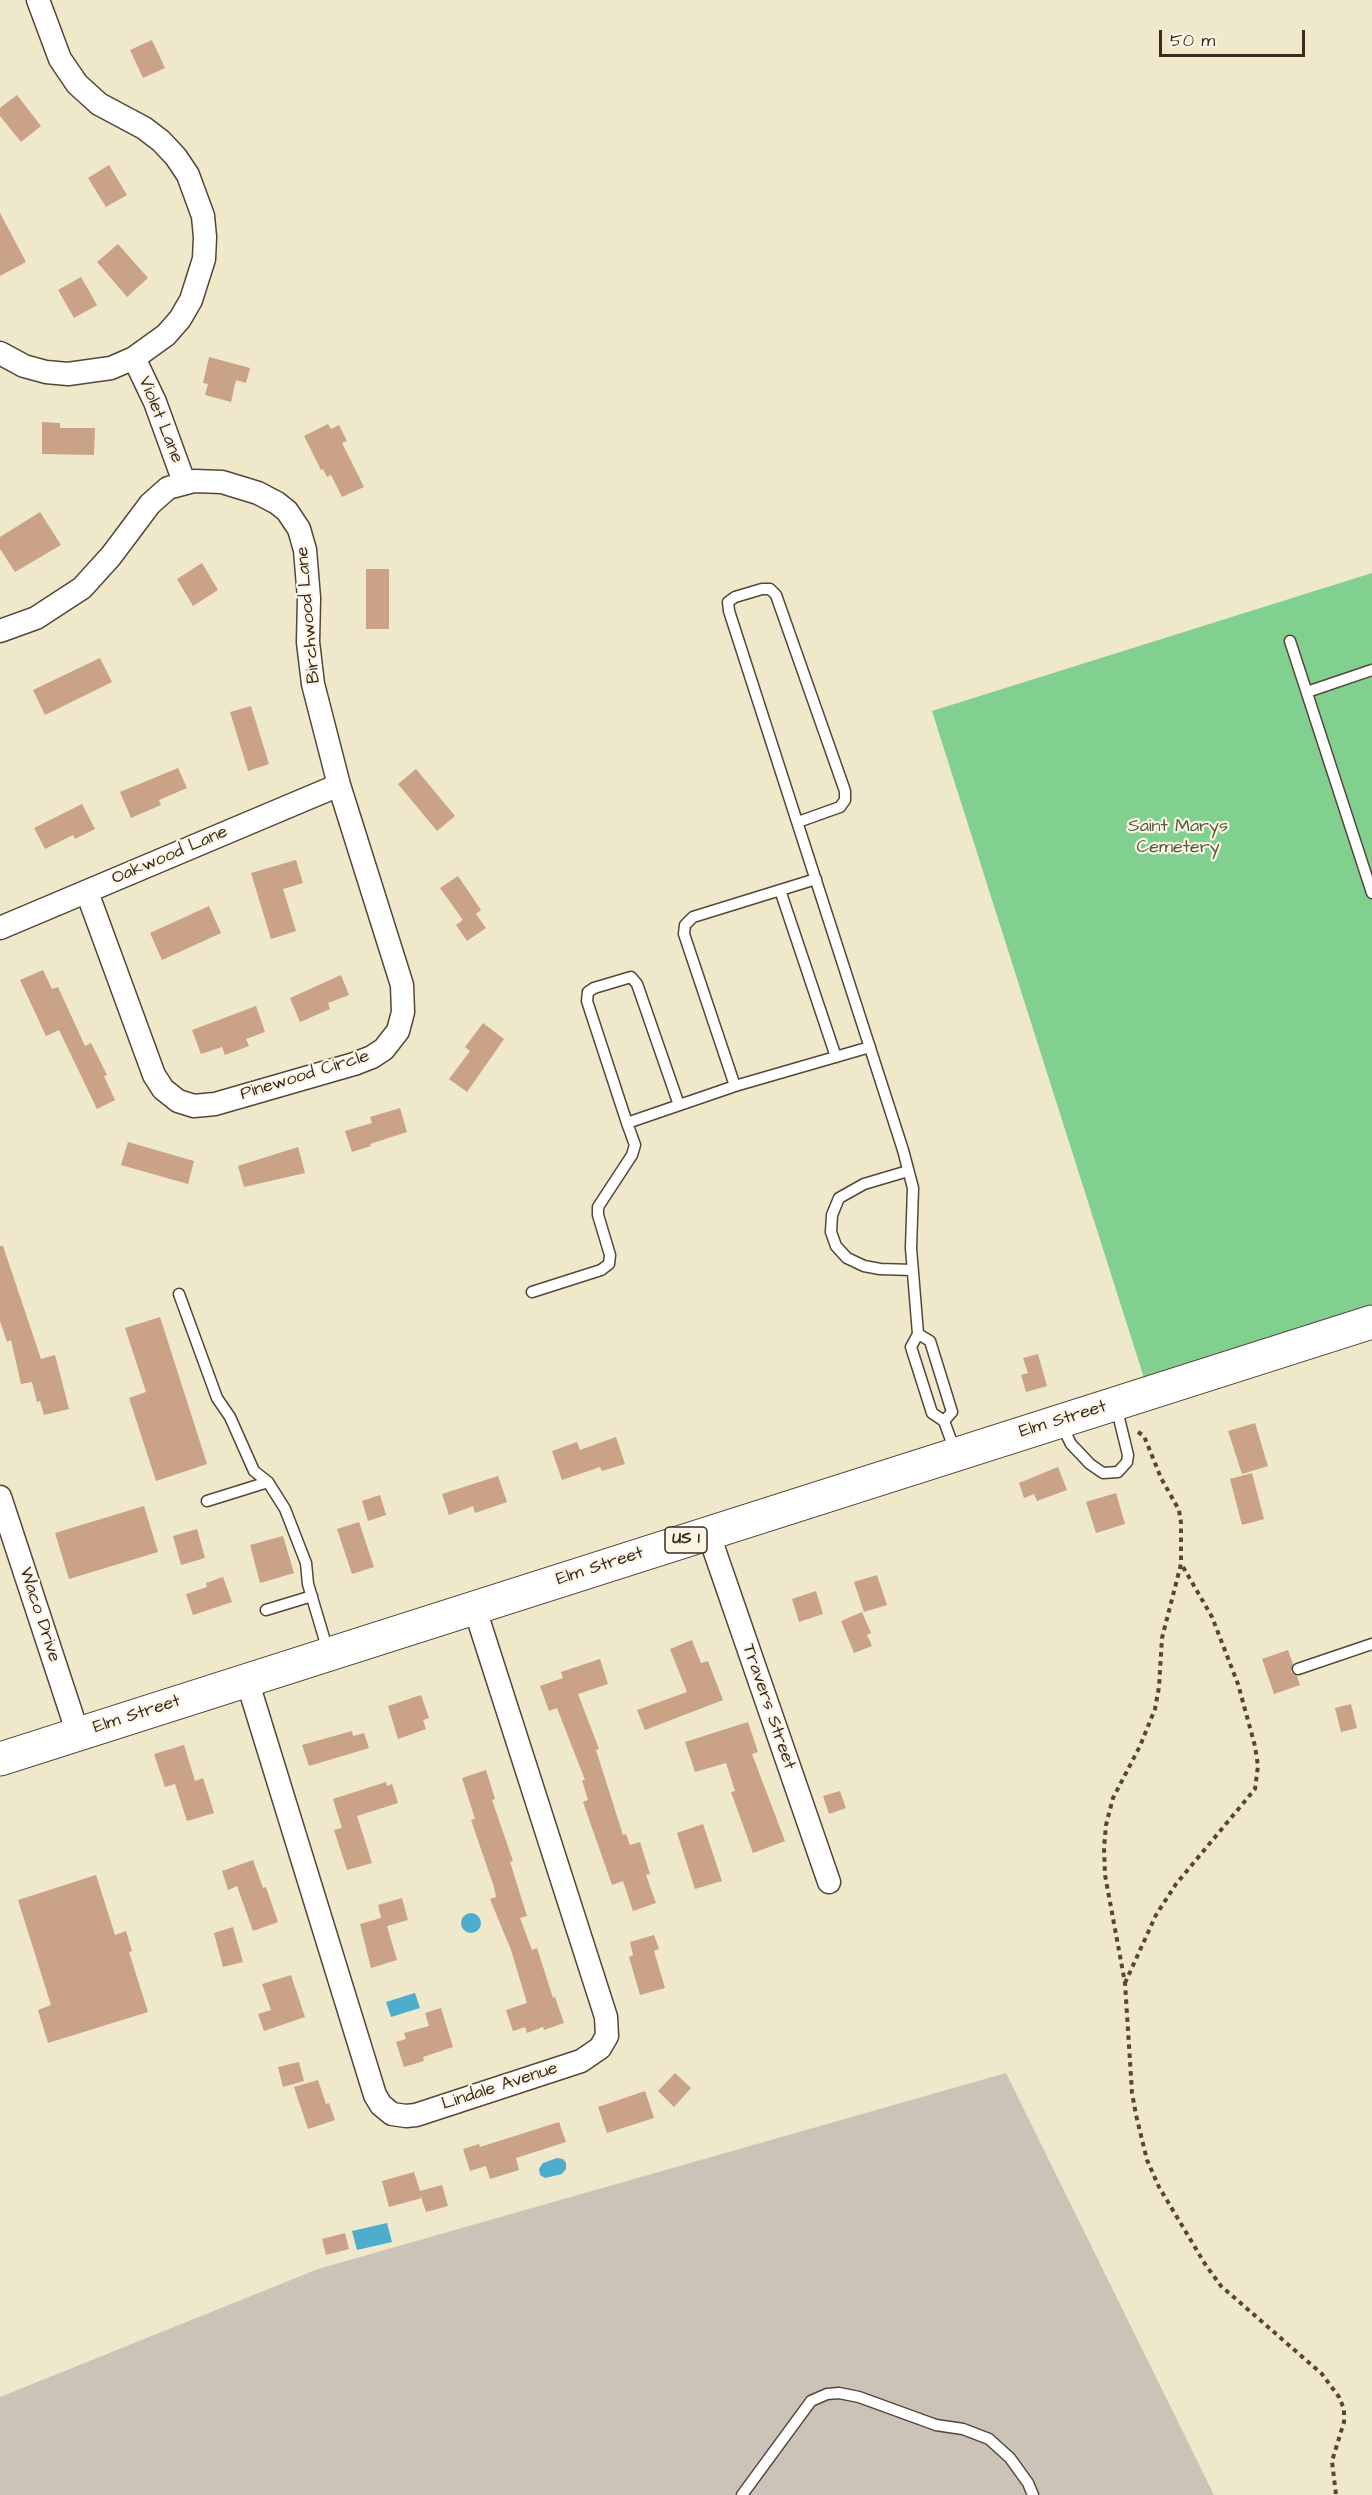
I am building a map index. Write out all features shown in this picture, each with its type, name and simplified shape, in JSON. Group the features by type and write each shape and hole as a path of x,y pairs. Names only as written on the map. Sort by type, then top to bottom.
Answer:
{"main road":[{"name":"Elm Street","path":"0,1759 1059,1421 1119,1416 1372,1322"}],"street":[{"path":"0,353 24,366 46,372 69,374 111,368 134,358 166,335 191,300 204,259 203,216 197,195 176,157 144,128 99,104 68,73 60,60 38,0"},
{"name":"Violet Lane","path":"134,358 163,423 184,482"},
{"name":"Birchwood Lane","path":"0,631 36,618 82,588 168,488 184,482 207,480 258,493 287,511 299,529 307,565 309,663 339,785"},
{"name":"Pinewood Circle","path":"87,892 154,1075 163,1089 178,1101 194,1106 214,1104 372,1058 392,1042 398,1031 403,1012 402,985 339,785"},
{"name":"Oakwood Lane","path":"0,928 339,785"},
{"name":"Waco Drive","path":"0,1497 78,1734"},
{"name":"Travers Street","path":"708,1532 829,1882"},
{"name":"Lindale Avenue","path":"247,1680 375,2095 387,2111 406,2116 416,2115 582,2061 600,2048 607,2036 606,2017 474,1606"}],"lane":[{"path":"798,822 840,807 845,800 844,791 776,595 770,589 762,589 735,597 728,602 729,611 870,1047 913,1188 912,1270 918,1334 912,1347 932,1413 945,1421 956,1454"},
{"path":"1290,640 1372,893"},
{"path":"1307,692 1372,670"},
{"path":"735,1086 684,934 685,925 693,918 816,879"},
{"path":"780,890 836,1057"},
{"path":"532,1292 601,1270 609,1264 610,1255 598,1215 598,1207 632,1155 635,1145 587,1001 588,992 594,988 631,977 636,984 679,1105"},
{"path":"627,1123 735,1086 870,1047"},
{"path":"908,1171 864,1184 839,1198 832,1215 831,1232 836,1246 847,1258 864,1266 912,1270"},
{"path":"179,1294 217,1398 230,1417 254,1471 268,1482 285,1509 306,1563 312,1596 328,1654"},
{"path":"918,1334 930,1341 952,1412 945,1421"},
{"path":"1059,1421 1071,1444 1090,1464 1103,1473 1118,1472 1127,1462 1127,1444 1119,1416"},
{"path":"207,1501 268,1482"},
{"path":"266,1610 312,1596"},
{"path":"1298,1669 1372,1644"},
{"path":"742,2495 811,2401 827,2394 839,2393 859,2397 936,2425 963,2429 989,2439 1010,2458 1028,2483 1033,2495"}],"path":[{"path":"1119,1416 1144,1436 1161,1479 1179,1510 1181,1523 1181,1564 1162,1638 1160,1687 1155,1710 1140,1746 1113,1798 1106,1825 1104,1848 1105,1875 1125,1983 1132,2092 1141,2140 1147,2160 1173,2212 1221,2286 1322,2374 1339,2397 1344,2409 1344,2422 1332,2461 1336,2495"},
{"path":"1125,1983 1156,1915 1176,1884 1255,1789 1258,1766 1256,1746 1238,1684 1212,1617 1181,1564"}],"shaded area":[{"path":"1006,2073 1214,2495 0,2495 0,2397 318,2269"}],"green space":[{"name":"Saint Marys Cemetery","path":"1372,573 1372,1306 1144,1378 932,711"}],"water":[{"path":"471,1913 478,1916 481,1923 478,1930 471,1933 464,1930 461,1923 464,1916"},
{"path":"415,1993 420,2008 391,2017 386,2002"},
{"path":"557,2158 563,2159 566,2163 566,2169 562,2174 545,2178 540,2175 539,2169 543,2163"},
{"path":"387,2223 392,2242 357,2250 352,2231"}],"building":[{"path":"152,40 165,68 143,78 130,50"},
{"path":"17,95 41,126 21,142 0,116 0,108"},
{"path":"109,165 127,195 106,207 88,178"},
{"path":"0,213 26,262 0,276"},
{"path":"118,244 148,278 127,297 97,262"},
{"path":"81,277 97,305 74,318 58,290"},
{"path":"209,357 250,368 246,383 236,380 231,402 205,395 208,384 203,383"},
{"path":"42,422 60,423 60,428 95,428 94,455 42,454"},
{"path":"328,424 331,429 339,425 347,441 342,443 364,487 342,497 331,475 327,477 323,469 321,470 304,436"},
{"path":"40,512 61,545 15,572 0,549 0,537"},
{"path":"202,563 218,590 193,606 177,579"},
{"path":"366,569 389,569 389,629 366,629"},
{"path":"100,658 112,682 45,715 33,690"},
{"path":"251,706 269,764 248,771 230,712"},
{"path":"178,768 187,788 159,800 161,805 131,818 120,792"},
{"path":"416,769 455,816 437,831 398,784"},
{"path":"82,804 95,829 75,839 73,835 45,849 34,828"},
{"path":"296,860 303,883 283,889 296,931 271,939 251,873"},
{"path":"458,876 481,910 476,914 486,928 467,941 456,925 463,920 440,888"},
{"path":"209,906 221,933 162,960 150,933"},
{"path":"43,970 52,989 58,987 85,1046 91,1043 107,1075 104,1076 115,1100 97,1109 59,1030 46,1036 20,980"},
{"path":"341,975 349,995 328,1003 330,1009 300,1022 290,998"},
{"path":"256,1006 265,1032 246,1039 249,1046 225,1055 222,1047 201,1054 192,1030"},
{"path":"483,1023 504,1039 467,1092 449,1079 470,1051 465,1047"},
{"path":"400,1108 407,1132 352,1152 345,1131 372,1123 370,1117"},
{"path":"128,1142 194,1161 188,1184 121,1165"},
{"path":"298,1147 305,1173 244,1187 238,1166"},
{"path":"0,1246 3,1246 41,1359 55,1355 69,1409 44,1415 40,1401 37,1402 32,1382 21,1384 11,1340 7,1342 0,1321"},
{"path":"160,1317 207,1464 156,1481 129,1398 146,1392 125,1328"},
{"path":"1038,1354 1047,1386 1026,1392 1021,1375 1028,1373 1023,1358"},
{"path":"1255,1423 1268,1466 1242,1474 1228,1431"},
{"path":"616,1437 625,1464 602,1471 600,1467 562,1480 552,1451 577,1442 580,1450"},
{"path":"1058,1467 1067,1490 1037,1501 1034,1494 1024,1498 1019,1483"},
{"path":"1252,1473 1264,1519 1242,1525 1230,1479"},
{"path":"498,1476 507,1502 475,1513 473,1506 449,1515 442,1494"},
{"path":"1116,1493 1125,1524 1096,1533 1086,1502"},
{"path":"380,1495 386,1515 368,1521 362,1501"},
{"path":"144,1506 158,1552 69,1579 55,1533"},
{"path":"359,1522 374,1567 352,1574 337,1529"},
{"path":"197,1529 205,1558 181,1565 173,1536"},
{"path":"283,1536 294,1573 260,1583 250,1545"},
{"path":"877,1575 887,1605 864,1612 854,1582"},
{"path":"223,1577 232,1602 193,1615 186,1594 207,1587 206,1583"},
{"path":"816,1591 823,1614 799,1622 792,1599"},
{"path":"862,1612 871,1633 867,1635 872,1646 854,1653 841,1621"},
{"path":"692,1640 701,1663 708,1661 723,1700 645,1730 637,1710 687,1692 670,1649"},
{"path":"1288,1650 1293,1664 1291,1672 1297,1676 1300,1685 1274,1694 1262,1659"},
{"path":"600,1659 608,1684 578,1694 599,1749 596,1750 623,1835 626,1834 630,1845 640,1842 650,1874 646,1875 656,1903 633,1911 623,1881 612,1885 583,1802 588,1800 582,1780 585,1780 557,1708 549,1711 540,1686 563,1678 561,1672"},
{"path":"421,1695 429,1718 423,1720 426,1729 398,1739 388,1706"},
{"path":"1351,1704 1357,1728 1341,1732 1335,1708"},
{"path":"748,1722 758,1752 752,1754 785,1841 753,1853 731,1792 735,1791 726,1763 695,1772 685,1742"},
{"path":"352,1731 353,1736 364,1733 369,1748 309,1766 302,1745"},
{"path":"184,1745 195,1781 203,1778 214,1813 187,1821 175,1784 165,1787 154,1754"},
{"path":"486,1770 495,1799 492,1800 513,1861 510,1862 527,1916 520,1918 532,1950 537,1948 553,1998 555,1997 564,2023 544,2030 543,2027 527,2033 525,2027 513,2031 506,2010 527,2003 511,1950 490,1899 496,1897 494,1887 471,1820 475,1819 462,1778"},
{"path":"386,1782 387,1786 392,1784 398,1803 357,1816 372,1863 347,1870 334,1830 342,1828 333,1799"},
{"path":"840,1791 846,1808 829,1814 823,1796"},
{"path":"703,1824 722,1881 695,1889 677,1833"},
{"path":"253,1860 263,1888 266,1887 278,1922 253,1931 237,1886 228,1890 222,1871"},
{"path":"96,1875 115,1935 126,1931 132,1951 129,1952 148,2012 48,2043 38,2010 51,2005 18,1900"},
{"path":"402,1898 408,1920 387,1926 397,1960 371,1968 360,1924 381,1918 378,1905"},
{"path":"233,1927 243,1962 223,1967 214,1933"},
{"path":"654,1935 659,1949 654,1951 665,1988 640,1995 629,1957 633,1955 630,1942"},
{"path":"291,1975 305,2017 264,2031 258,2014 271,2010 262,1984"},
{"path":"441,2008 453,2047 423,2057 424,2061 404,2067 396,2042 406,2039 404,2033 429,2026 425,2013"},
{"path":"299,2062 304,2081 283,2087 278,2067"},
{"path":"675,2073 691,2088 674,2107 658,2091"},
{"path":"318,2080 326,2104 329,2103 335,2120 308,2129 294,2087"},
{"path":"645,2091 654,2118 607,2133 598,2107"},
{"path":"559,2122 566,2142 516,2158 519,2170 490,2179 486,2166 470,2171 463,2149 479,2144 480,2147"},
{"path":"414,2172 420,2191 442,2185 448,2206 426,2212 421,2198 389,2207 382,2181"},
{"path":"345,2233 349,2249 326,2255 322,2239"}]}
